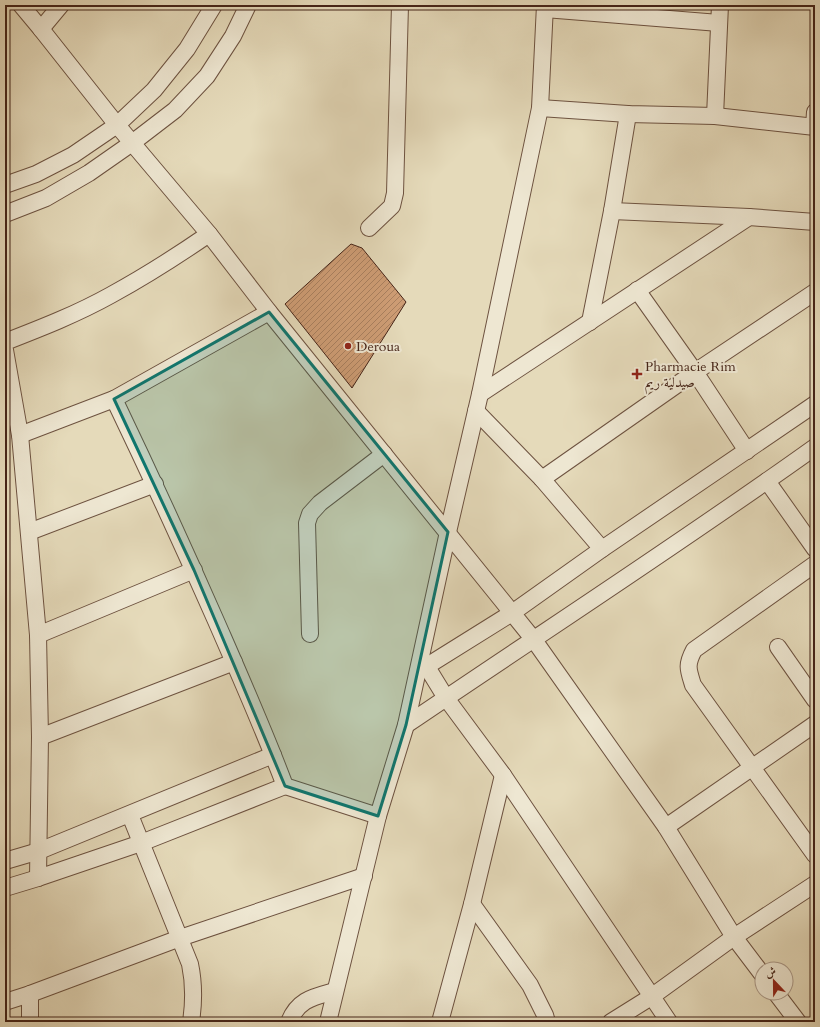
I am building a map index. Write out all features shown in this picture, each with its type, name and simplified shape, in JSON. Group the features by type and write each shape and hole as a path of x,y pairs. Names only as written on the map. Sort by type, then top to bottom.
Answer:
{"street":[{"path":"21,5 117,126 208,234 269,312 534,640 666,827 734,937 754,963"},
{"path":"41,29 60,5"},
{"path":"5,185 36,174 73,155 117,126 154,90 187,49 214,5"},
{"path":"5,214 46,198 90,173 175,110 207,76 233,36 248,5"},
{"path":"369,228 392,206 395,193 400,5"},
{"path":"715,116 720,5"},
{"path":"328,1022 378,816 423,669 448,532 480,394 540,108 545,7 719,23"},
{"path":"540,108 628,114 715,116 815,122"},
{"path":"590,322 612,211 628,114"},
{"path":"612,211 749,217 815,222"},
{"path":"480,394 749,217"},
{"path":"5,342 53,323 110,296 167,262 208,234"},
{"path":"637,290 695,372 747,451"},
{"path":"542,479 695,372 815,292"},
{"path":"20,435 114,399 269,312"},
{"path":"5,350 20,435 38,635 40,737 38,878"},
{"path":"114,399 194,570 285,786"},
{"path":"423,669 512,613 602,549 815,404"},
{"path":"476,411 542,479 602,549"},
{"path":"406,724 534,640 815,447"},
{"path":"310,634 307,524 310,514 320,503 384,454"},
{"path":"767,481 815,549"},
{"path":"29,532 155,484"},
{"path":"815,564 694,650 688,661 689,672 693,685 815,855"},
{"path":"38,635 194,570"},
{"path":"778,647 815,700"},
{"path":"40,737 234,662"},
{"path":"423,669 503,775 669,1022"},
{"path":"666,827 815,724"},
{"path":"5,860 39,851 130,815 273,755"},
{"path":"440,1022 472,904 503,775"},
{"path":"5,888 141,843 285,786 378,816"},
{"path":"130,815 190,964 194,982 191,1022"},
{"path":"5,1002 180,938 364,876"},
{"path":"611,1022 651,997 734,937 815,884"},
{"path":"472,904 530,985 547,1022"},
{"path":"289,1022 293,1012 309,998 335,991"},
{"path":"30,994 30,1022"},
{"path":"782,1001 798,1022"}],"highlighted area":[{"path":"269,312 448,532 406,725 378,816 285,786 194,570 114,399"}],"building":[{"name":"Deroua","path":"351,244 362,248 406,302 352,388 285,304"}],"place":[{"name":"Deroua","path":"348,346"},
{"name":"Pharmacie Rim صيدلية ريم","path":"637,374"}]}
